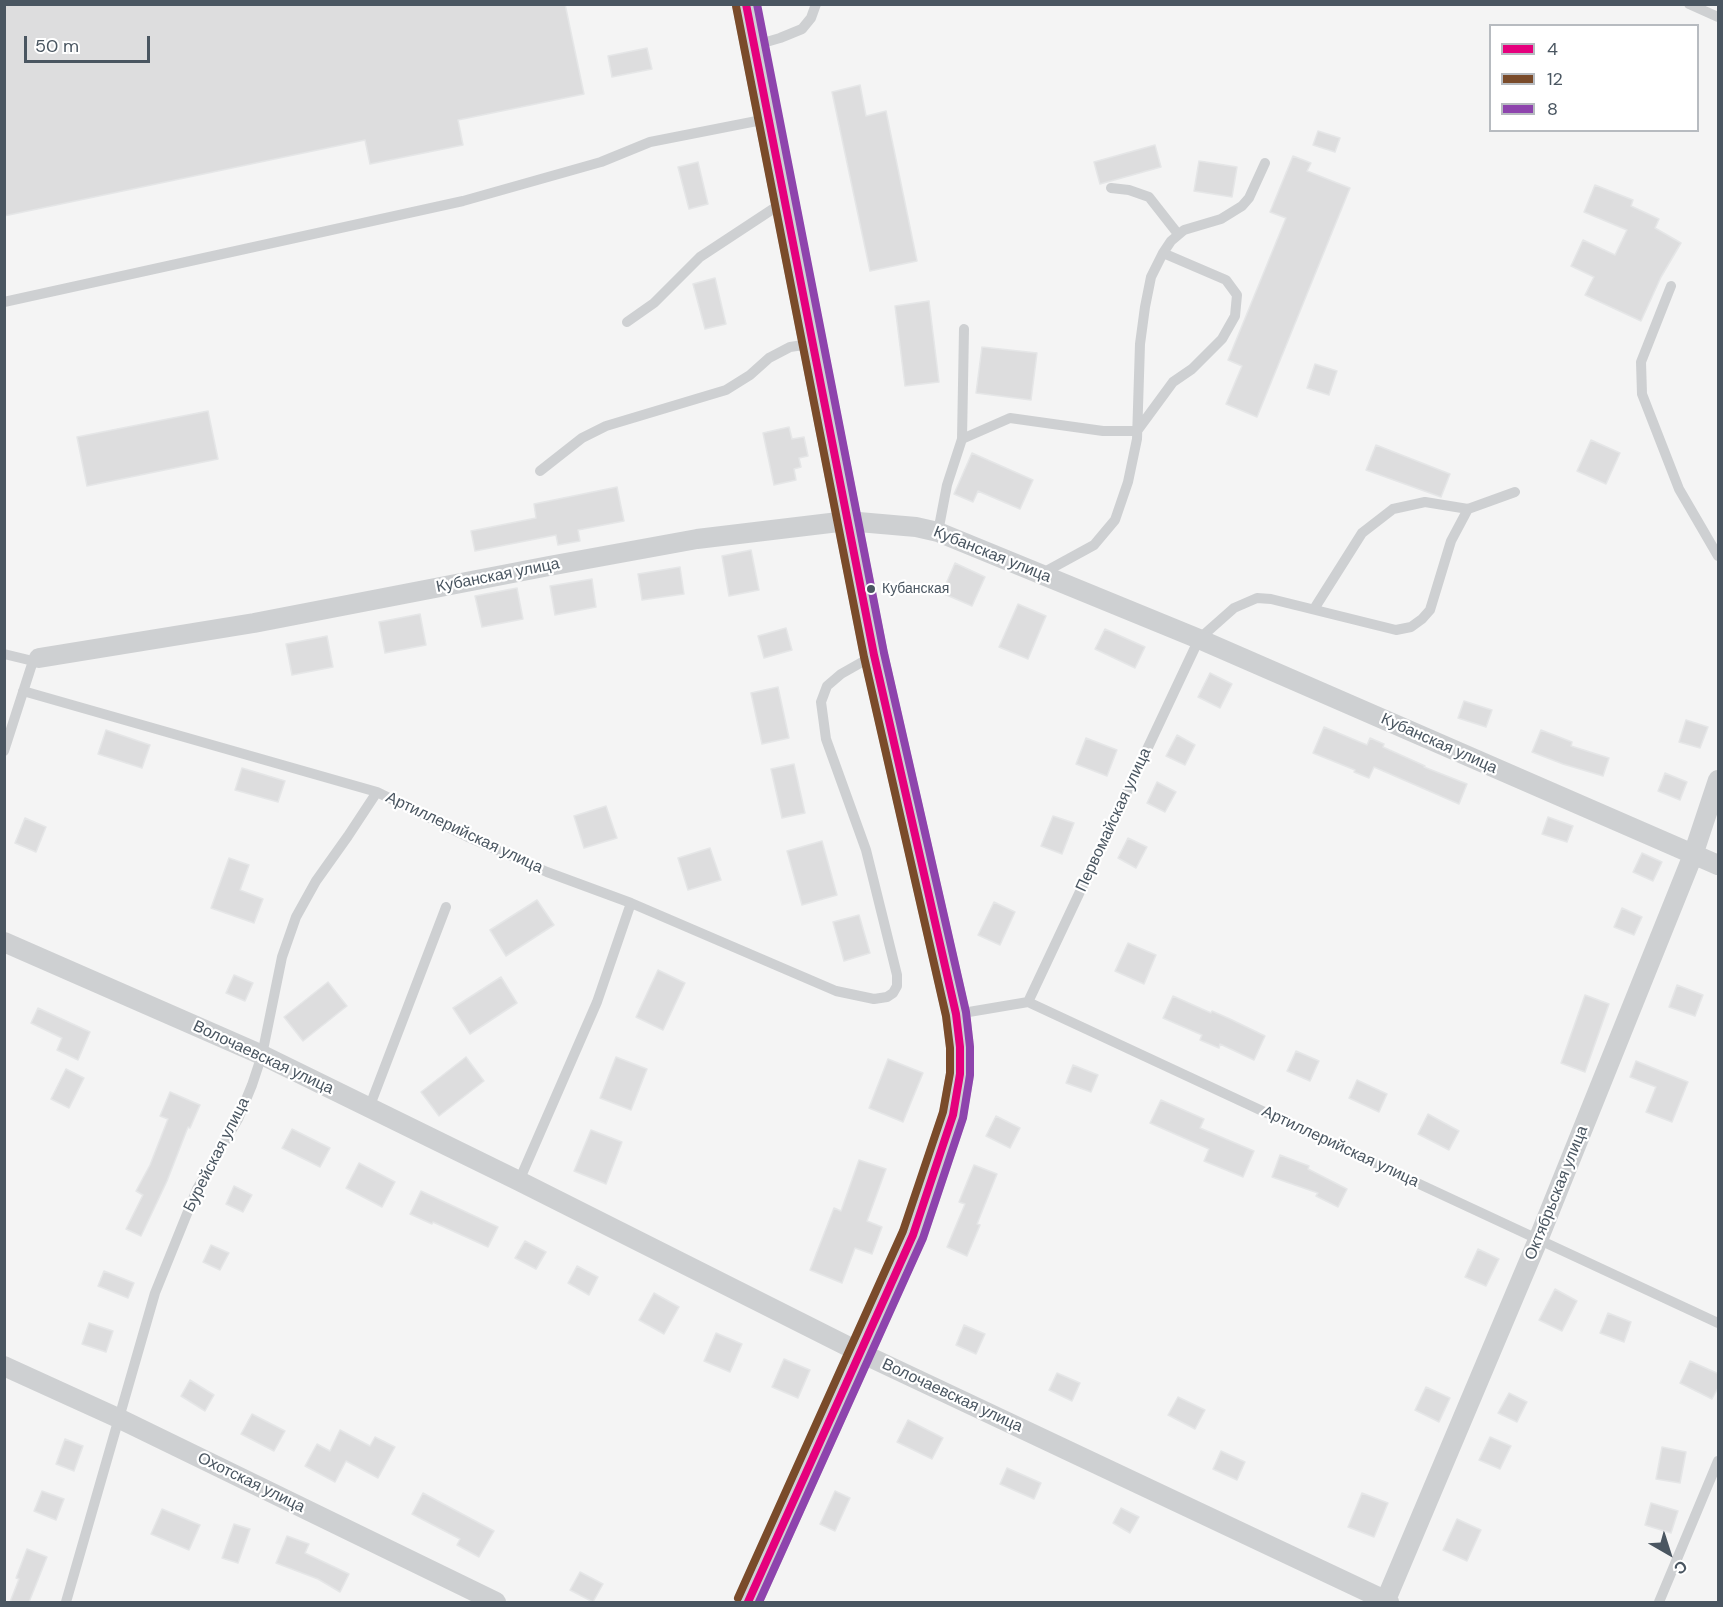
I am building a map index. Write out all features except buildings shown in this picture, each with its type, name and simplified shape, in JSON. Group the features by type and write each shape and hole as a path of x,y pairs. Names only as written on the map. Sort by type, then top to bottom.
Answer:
{"main road":[{"path":"746,4 874,655 956,1014 960,1047 960,1074 953,1115 913,1235 748,1602"}],"street":[{"name":"Кубанская улица","path":"36,659 254,623 697,539 847,521 916,526 938,532 1199,639 1719,865"},
{"name":"Октябрьская улица","path":"1387,1602 1538,1240 1693,855 1719,780"},
{"name":"Волочаевская улица","path":"4,942 262,1055 861,1353 1387,1602"},
{"name":"Охотская улица","path":"4,1366 118,1418 496,1602"}],"lane":[{"path":"754,48 802,29 811,18 816,4"},
{"path":"1689,4 1719,17"},
{"path":"4,302 463,201 601,162 651,142 767,117"},
{"path":"1041,574 1094,545 1115,520 1128,482 1137,431 1140,344 1145,307 1151,277 1164,253 1178,234 1184,230 1221,219 1242,206 1249,198 1265,163"},
{"path":"1111,188 1129,190 1149,197 1178,234"},
{"path":"627,322 654,303 700,257 746,229 784,201"},
{"path":"1137,431 1173,382 1192,369 1222,339 1235,316 1237,295 1226,280 1164,253"},
{"path":"1671,286 1641,362 1642,394 1679,489 1719,556"},
{"path":"938,532 947,485 963,439 964,328"},
{"path":"540,471 582,438 606,426 726,390 750,375 769,358 790,347 814,344"},
{"path":"963,439 1010,418 1103,431 1137,431"},
{"path":"1314,609 1362,533 1393,509 1425,502 1468,509 1515,492"},
{"path":"1199,639 1234,608 1257,598 1271,598 1334,616 1396,630 1411,627 1430,610 1451,541 1468,509"},
{"name":"Первомайская улица","path":"1028,1002 1199,639"},
{"path":"4,654 36,659 4,751"},
{"name":"Артиллерийская улица","path":"23,692 377,792 468,837 547,872 631,903 836,991 874,999 888,997 893,993 897,986 897,975 866,850 826,739 821,702 827,686 841,674 874,655"},
{"name":"Бурейская улица","path":"66,1602 155,1293 197,1189 238,1119 262,1055 282,957 296,917 316,881 377,792"},
{"path":"519,1181 597,1002 631,903"},
{"path":"369,1107 446,907"},
{"path":"956,1014 1028,1002"},
{"name":"Артиллерийская улица","path":"1028,1002 1719,1323"},
{"path":"1659,1602 1719,1461"}],"transit line":[{"name":"4","path":"746,4 874,655 956,1014 960,1047 960,1074 953,1115 913,1235 748,1602"},
{"name":"8","path":"757,4 884,653 966,1012 970,1047 970,1075 963,1118 923,1238 759,1602"},
{"name":"12","path":"736,6 864,657 946,1016 950,1048 950,1073 943,1112 903,1231 738,1598"}],"place":[{"name":"Кубанская","path":"871,589"}]}
